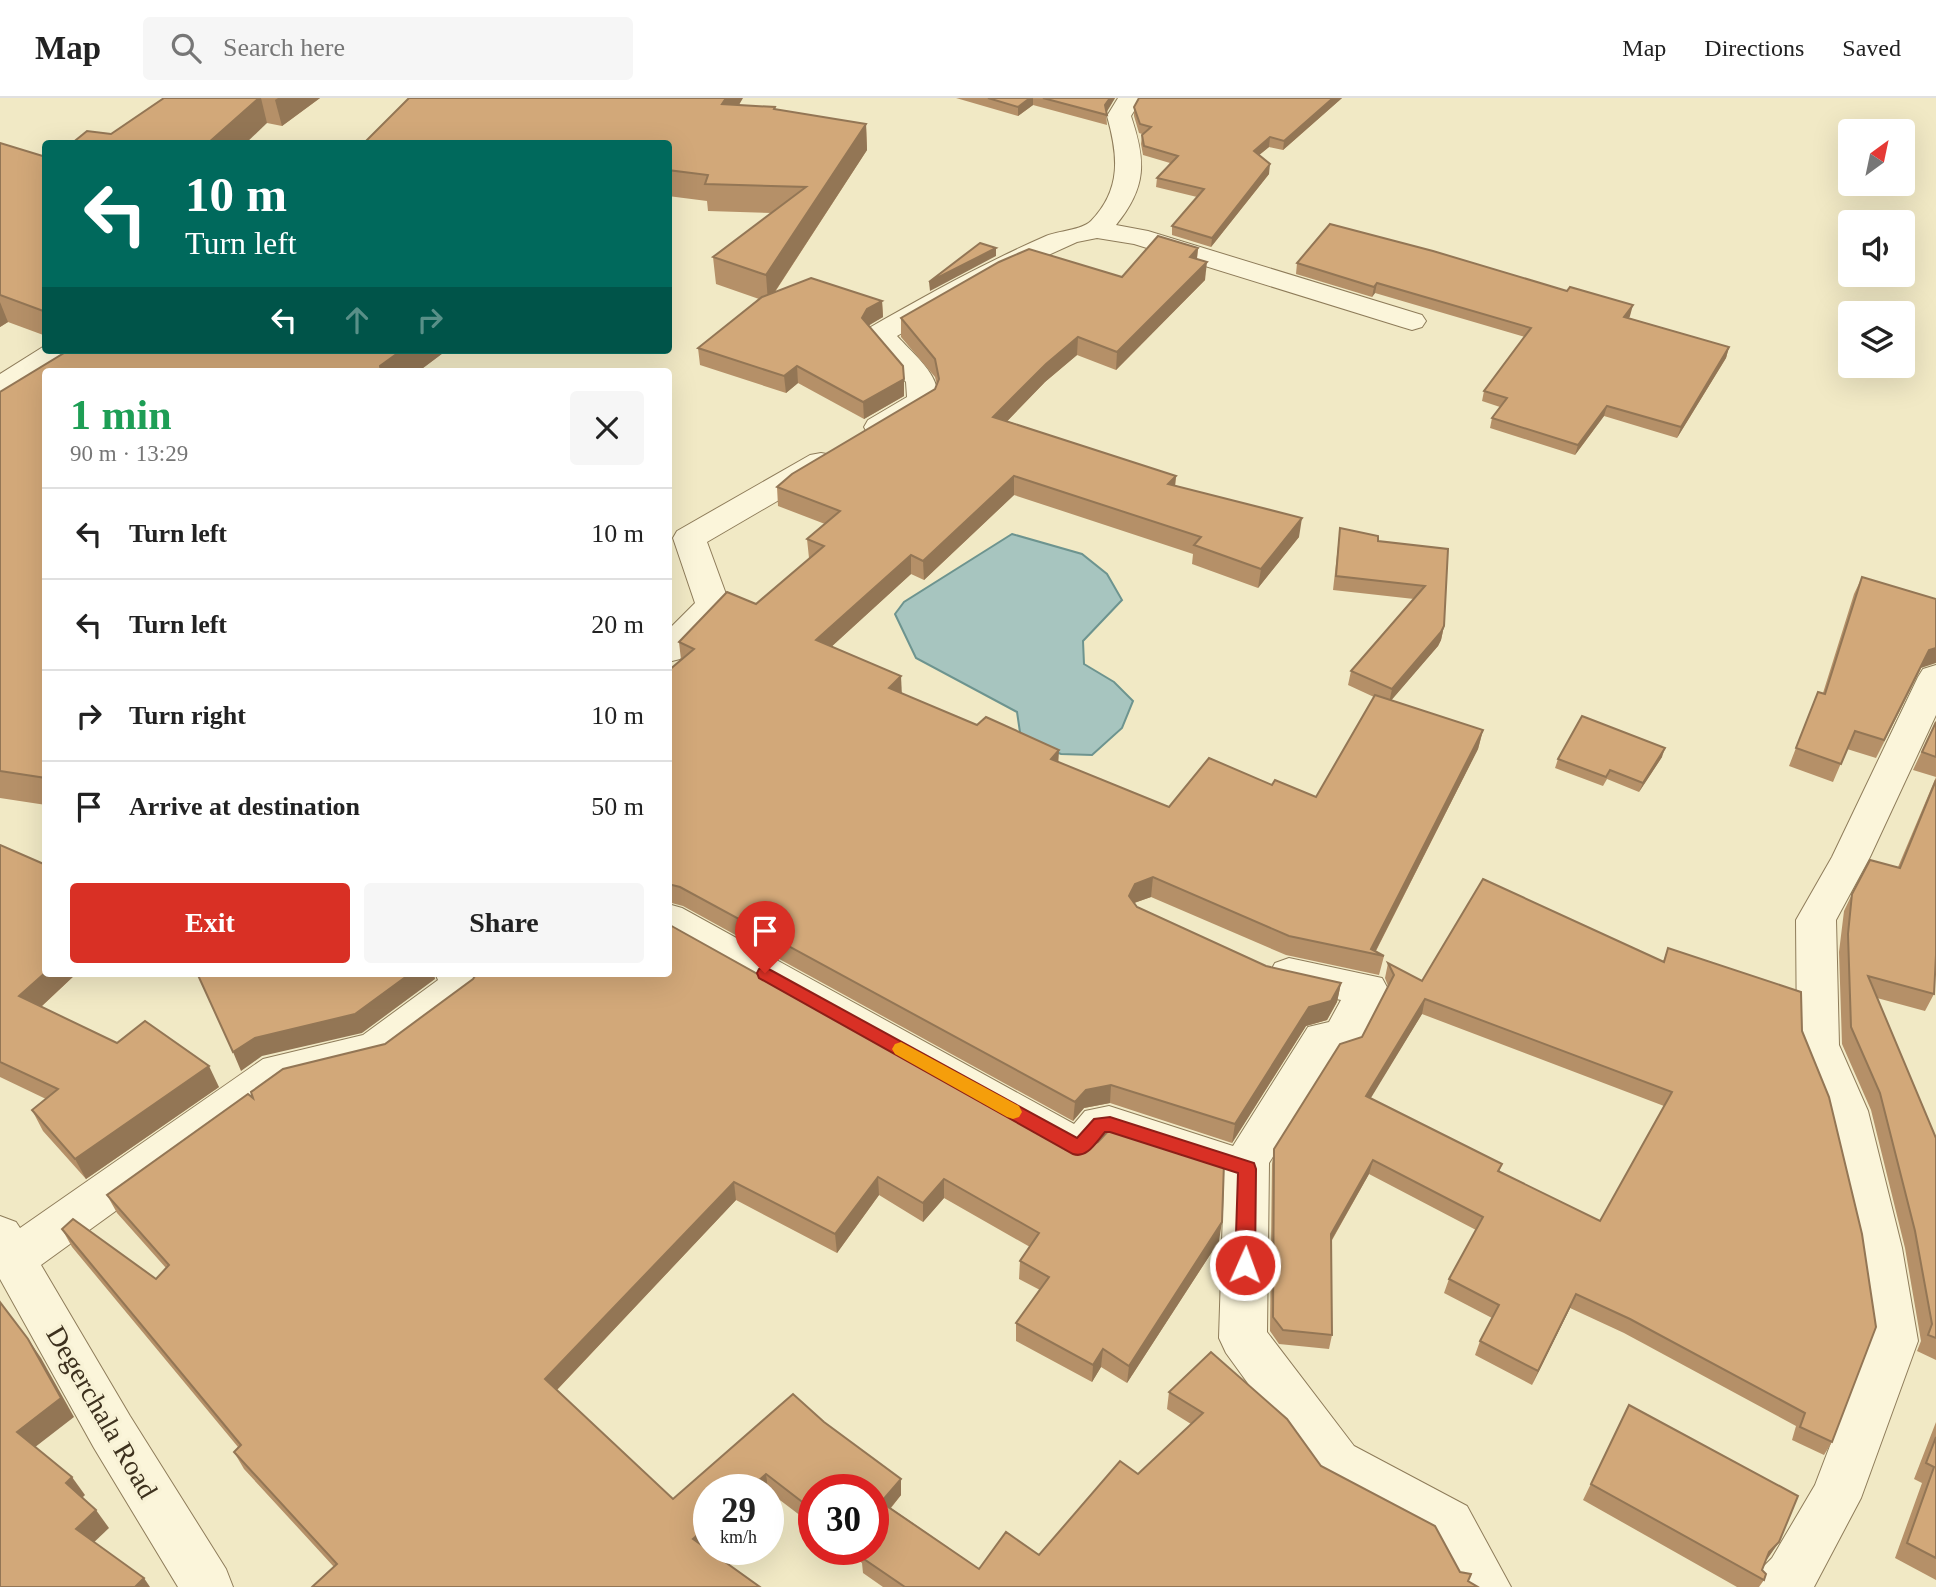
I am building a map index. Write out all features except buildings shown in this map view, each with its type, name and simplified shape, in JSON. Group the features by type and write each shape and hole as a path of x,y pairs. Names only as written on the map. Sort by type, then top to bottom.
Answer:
{"street":[{"path":"1097,230 1114,212 1131,174 1119,116 1130,98"},
{"path":"672,647 713,606 689,538 922,401 922,381 879,334 988,272 1069,236 1097,230 1138,237 1412,321"},
{"path":"0,387 52,354"},
{"path":"1780,1587 1791,1576 1836,1498 1894,1341 1879,1248 1846,1111 1818,1045 1816,920 1851,857 1936,677"},
{"path":"672,921 1079,1149 1100,1124 1110,1124 1247,1169"},
{"path":"1255,962 1278,972 1367,989 1341,1039 1323,1039 1247,1161 1243,1338 1336,1463 1449,1523 1485,1587"},
{"path":"6,1247 278,1071 375,1049 462,985 457,977"},
{"name":"Degerchala Road","path":"6,1247 112,1432 207,1587"}],"water":[{"path":"1012,534 1082,554 1107,574 1122,600 1083,641 1084,664 1114,682 1133,701 1122,728 1092,755 1061,754 1021,739 1017,712 916,658 895,614 904,602"}],"slow traffic":[{"path":"901,1049 1013,1112"}],"route":[{"path":"765,973 1079,1149 1100,1124 1110,1124 1247,1169 1245,1265"}]}
